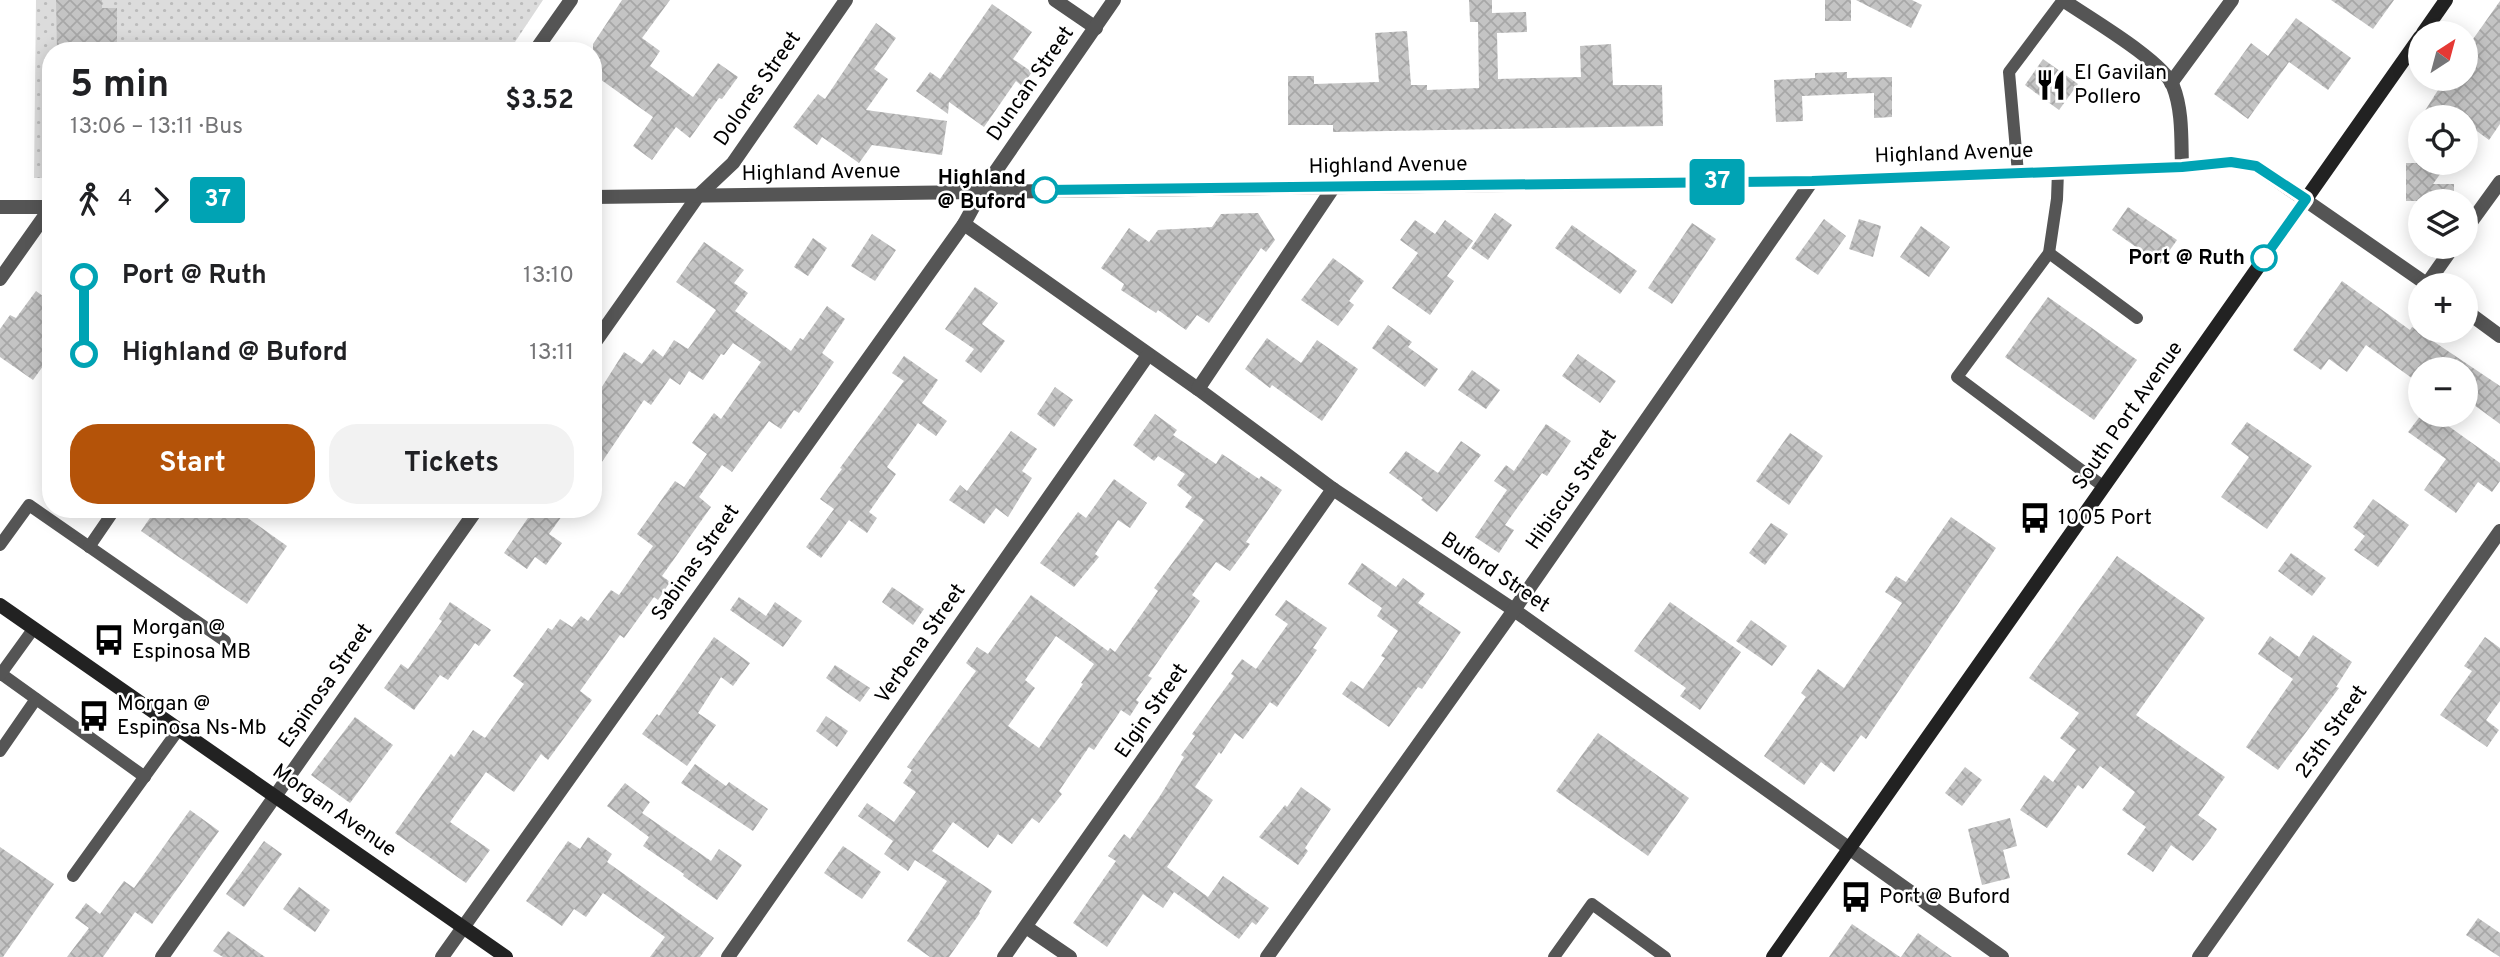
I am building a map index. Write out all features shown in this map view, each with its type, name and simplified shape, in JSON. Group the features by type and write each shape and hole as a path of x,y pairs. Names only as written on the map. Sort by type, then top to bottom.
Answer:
{"main road":[{"name":"South Port Avenue","path":"2432,21 2446,0"},
{"name":"South Port Avenue","path":"1773,957 2408,55"},
{"name":"Morgan Avenue","path":"0,605 506,957"}],"street":[{"path":"541,42 571,0"},
{"name":"Dolores Street","path":"698,196 733,163 846,0"},
{"path":"1055,0 1096,28"},
{"name":"Duncan Street","path":"982,191 1114,0"},
{"path":"2063,0 2152,62 2171,83 2178,108 2182,167"},
{"path":"2171,83 2232,0"},
{"name":"Highland Avenue","path":"602,197 1812,181 2182,167 2231,162 2256,166 2411,273"},
{"name":"Hibiscus Street","path":"1267,957 1514,610 1812,181"},
{"path":"2478,212 2500,181"},
{"path":"1198,389 1333,188"},
{"name":"Sabinas Street","path":"442,957 964,224 982,191"},
{"path":"602,332 698,196"},
{"path":"0,207 42,207"},
{"path":"0,279 42,220"},
{"name":"Buford Street","path":"964,224 1198,389 1333,489 1514,610 2002,957"},
{"path":"2478,320 2500,335"},
{"name":"Verbena Street","path":"728,957 1148,355"},
{"name":"Elgin Street","path":"1004,957 1333,489"},
{"name":"Espinosa Street","path":"162,957 471,518"},
{"name":"25th Street","path":"2199,957 2500,531"},
{"path":"1026,927 1070,957"}],"lane":[{"path":"2018,173 2009,72 2063,0"},
{"path":"2058,172 2049,253 1957,377 2104,487"},
{"path":"2049,253 2137,318"},
{"path":"0,545 29,505 42,514"},
{"path":"48,518 225,641"},
{"path":"89,547 109,518"},
{"path":"34,628 0,674 145,777"},
{"path":"0,751 36,699"},
{"path":"73,876 179,729"},
{"path":"1559,954 1592,904 1665,957"}],"shaded area":[{"path":"36,0 543,0 515,42 42,42 42,178 34,178"}],"building":[{"path":"56,0 102,0 102,8 117,8 117,42 57,42"},
{"path":"622,0 670,0 642,38 660,51 650,66 693,97 718,63 738,77 690,138 676,127 652,160 633,146 653,117 602,80 602,42 594,42"},
{"path":"1469,0 1492,0 1492,13 1526,12 1527,32 1497,33 1498,79 1581,77 1580,46 1611,44 1613,85 1662,85 1663,126 1333,132 1333,125 1288,125 1288,76 1314,76 1314,84 1379,82 1375,33 1407,31 1411,85 1427,85 1427,90 1479,88 1478,22 1470,22"},
{"path":"1825,0 1851,0 1851,21 1825,21"},
{"path":"1856,0 1912,0 1922,5 1911,28"},
{"path":"2331,0 2394,0 2373,29"},
{"path":"2500,1 2500,124 2489,140 2478,132 2478,105 2429,105 2437,91 2478,91 2478,32"},
{"path":"992,4 1032,32 1013,59 1032,72 1022,86 1016,81 984,127 949,102 948,114 916,91 930,72 940,79"},
{"path":"2296,18 2351,58 2328,90 2289,62 2248,119 2214,94 2251,43 2268,56"},
{"path":"876,23 896,38 874,69 888,79 866,110 947,121 942,155 872,145 859,163 822,137 817,145 793,127 818,94 825,99"},
{"name":"El Gavilan Pollero","path":"2043,59 2078,84 2059,110 2025,85"},
{"path":"1847,72 1847,78 1892,77 1892,117 1874,118 1874,93 1802,96 1803,121 1776,122 1774,80 1815,78 1815,73"},
{"path":"2406,163 2408,175 2439,175 2433,184 2454,184 2454,189 2408,189 2406,201"},
{"path":"2128,207 2177,240 2160,264 2112,230"},
{"path":"1258,213 1275,240 1266,252 1261,248 1209,323 1197,315 1186,330 1158,310 1156,313 1121,290 1124,284 1101,268 1129,228 1149,242 1158,230 1212,227 1221,214"},
{"path":"1495,213 1512,225 1488,260 1471,248"},
{"path":"1824,219 1846,236 1818,275 1795,259"},
{"path":"1859,219 1881,226 1873,257 1849,249"},
{"path":"1415,220 1435,234 1445,220 1473,241 1447,276 1454,281 1430,315 1392,288 1418,253 1400,240"},
{"path":"1692,223 1716,239 1672,304 1648,288"},
{"path":"1572,225 1637,271 1620,294 1555,248"},
{"path":"1921,226 1950,247 1929,277 1900,257"},
{"path":"872,234 896,250 875,281 851,266"},
{"path":"813,238 827,248 808,276 794,267"},
{"path":"704,242 744,270 734,283 748,293 735,311 791,351 800,338 803,340 827,306 845,319 822,353 834,362 799,413 794,410 781,429 769,421 732,472 722,465 699,497 711,507 662,576 670,582 658,600 654,597 624,638 620,635 580,691 592,700 548,760 541,754 514,792 486,772 450,822 490,850 466,883 395,833 451,754 454,757 473,730 485,738 524,684 513,676 548,628 552,630 560,619 572,627 581,616 588,621 611,590 619,595 653,546 637,534 675,481 684,487 707,454 692,443 714,413 721,419 761,362 733,343 724,355 721,354 703,380 689,371 680,385 670,378 651,405 644,400 602,462 602,387 624,352 642,364 653,349 663,357 674,340 688,349 716,310 676,282"},
{"path":"1333,258 1364,281 1349,301 1354,305 1338,326 1301,300"},
{"path":"2342,281 2408,329 2408,343 2436,343 2457,357 2408,357 2408,375 2366,345 2347,372 2329,359 2321,370 2293,350"},
{"path":"975,287 998,303 982,324 1005,341 981,373 965,361 974,349 945,329"},
{"path":"36,291 42,295 42,368 33,380 0,357 0,329 10,315 16,318"},
{"path":"2048,297 2137,360 2094,420 2005,357"},
{"path":"1388,325 1412,342 1408,347 1438,369 1425,387 1372,348"},
{"path":"1267,338 1301,363 1317,340 1358,369 1322,421 1245,369"},
{"path":"1578,354 1616,381 1600,403 1562,376"},
{"path":"904,356 938,380 922,403 947,421 936,436 918,423 887,467 896,474 869,512 877,518 867,533 849,520 821,558 806,547 834,509 820,499 904,381 892,373"},
{"path":"1472,370 1500,390 1486,409 1458,390"},
{"path":"2478,371 2500,386 2500,424 2478,408"},
{"path":"1055,387 1073,400 1054,427 1037,414"},
{"path":"1155,414 1177,430 1173,435 1216,464 1222,454 1259,479 1261,476 1282,490 1246,542 1250,544 1230,571 1216,562 1192,595 1200,601 1148,676 1152,678 1136,700 1139,702 1130,716 1121,710 1094,750 1089,747 1059,791 1062,794 1039,823 1032,818 1012,844 998,834 988,848 953,822 932,851 992,891 949,957 930,957 907,941 947,881 915,860 908,871 884,854 893,841 858,816 867,803 894,822 916,792 903,783 912,770 907,767 976,671 966,663 977,647 988,654 1031,595 1108,651 1110,648 1115,652 1158,591 1154,588 1204,520 1185,507 1192,497 1177,485 1185,474 1158,456 1154,461 1133,445","holes":["1056,636 1094,664 1039,748 1008,726 1035,688 1025,680"]},
{"path":"2247,422 2312,466 2267,529 2221,497 2249,457 2231,444"},
{"path":"1546,424 1571,441 1547,476 1542,473 1505,525 1514,530 1499,553 1475,537 1507,490 1494,481 1506,465 1514,471"},
{"path":"2412,427 2450,427 2500,463 2500,481 2492,492 2478,482 2456,513 2424,490 2446,459 2408,432"},
{"path":"1011,431 1037,449 1022,471 1032,478 1008,517 996,508 984,524 949,500 960,485 967,491"},
{"path":"1790,433 1823,456 1789,505 1756,481"},
{"path":"1461,441 1481,455 1437,512 1389,473 1406,451 1438,473"},
{"path":"1114,479 1147,503 1130,528 1118,520 1095,554 1099,557 1074,587 1040,563 1078,512 1086,518"},
{"path":"2373,499 2409,525 2378,567 2354,550 2365,536 2353,527"},
{"path":"1951,517 1996,548 1866,739 1861,735 1834,772 1821,762 1804,785 1764,756 1806,697 1801,693 1818,669 1844,688 1902,603 1885,592 1896,576 1906,582"},
{"path":"150,518 248,518 287,546 247,604 141,531"},
{"path":"528,518 561,518 549,534 562,543 546,565 535,557 527,569 504,553"},
{"path":"1771,523 1788,534 1765,565 1749,553"},
{"path":"2291,553 2326,578 2312,596 2278,571"},
{"path":"2117,556 2205,618 2136,715 2225,777 2198,815 2217,829 2209,841 2193,861 2171,845 2153,872 2127,854 2146,827 2122,810 2135,792 2100,766 2083,789 2078,785 2047,828 2020,810 2044,775 2053,782 2076,750 2060,738 2079,713 2029,678"},
{"path":"1362,563 1396,587 1403,578 1425,594 1418,603 1461,632 1422,689 1418,687 1389,727 1342,694 1351,681 1363,689 1385,658 1381,656 1398,631 1377,616 1382,608 1348,584"},
{"path":"892,587 924,609 913,625 882,602"},
{"path":"739,597 766,616 775,602 802,621 783,647 730,610"},
{"path":"1286,600 1327,628 1313,648 1317,650 1277,707 1270,702 1243,739 1235,733 1195,787 1213,800 1167,867 1208,897 1223,876 1269,908 1256,925 1252,922 1239,939 1174,892 1163,908 1143,894 1107,947 1073,923 1116,861 1108,856 1124,834 1130,839 1160,796 1184,757 1181,755 1195,736 1192,734 1234,676 1231,674 1242,659 1256,669 1288,624 1275,615"},
{"path":"450,602 491,630 479,646 475,643 448,680 440,675 414,710 384,688 401,664 408,669 442,621 439,619"},
{"path":"1670,602 1741,652 1700,710 1680,696 1686,688 1634,651"},
{"path":"1751,620 1787,646 1772,666 1736,641"},
{"path":"2313,635 2352,662 2336,687 2339,688 2278,770 2246,747 2293,679 2258,654 2270,636 2299,657"},
{"path":"714,637 750,663 733,686 721,677 698,713 716,725 687,766 642,734 657,714 659,716"},
{"path":"2485,637 2500,648 2500,701 2486,720 2499,730 2487,747 2440,715 2472,671 2464,666"},
{"path":"835,665 870,688 860,702 826,678"},
{"path":"826,716 848,731 837,747 816,731"},
{"path":"355,717 393,745 350,803 311,775"},
{"path":"1598,733 1689,798 1648,856 1556,791"},
{"path":"695,764 726,786 729,782 768,809 753,831 681,783"},
{"path":"1965,767 1982,780 1962,806 1945,793"},
{"path":"625,783 650,802 642,813 711,861 719,849 742,865 717,900 643,846 649,837 607,806"},
{"path":"1301,787 1331,809 1305,848 1308,851 1298,865 1259,837 1285,805 1287,807"},
{"path":"190,810 219,831 152,924 135,912 103,957 67,957 89,928 75,918 86,903 100,914 124,881 134,888"},
{"path":"2010,818 2017,846 2003,850 2010,878 1982,885 1968,829"},
{"path":"588,837 612,854 607,862 714,938 700,957 650,957 665,937 603,893 586,917 574,909 562,926 526,901 568,841 580,849"},
{"path":"264,841 282,854 244,907 226,894"},
{"path":"843,846 881,872 862,899 824,873"},
{"path":"0,847 54,884 3,957 0,957"},
{"path":"299,887 330,910 315,932 283,909"},
{"path":"2478,918 2500,933 2500,957 2466,935"},
{"path":"1852,924 1900,957 1829,957"},
{"path":"228,931 265,957 223,957 213,951"},
{"path":"1918,933 1952,957 1901,957"}],"bus line":[{"name":"37","path":"1045,190 1812,181 2182,167 2231,162 2256,166 2306,199 2264,258"}],"place":[{"name":"El Gavilan Pollero","path":"2051,85"},
{"name":"Highland @ Buford","path":"1045,190"},
{"name":"Port @ Ruth","path":"2264,258"},
{"name":"1005 Port","path":"2035,518"},
{"name":"Morgan @ Espinosa MB","path":"109,640"},
{"name":"Morgan @ Espinosa Ns-Mb","path":"94,716"},
{"name":"Port @ Buford","path":"1856,897"}]}
